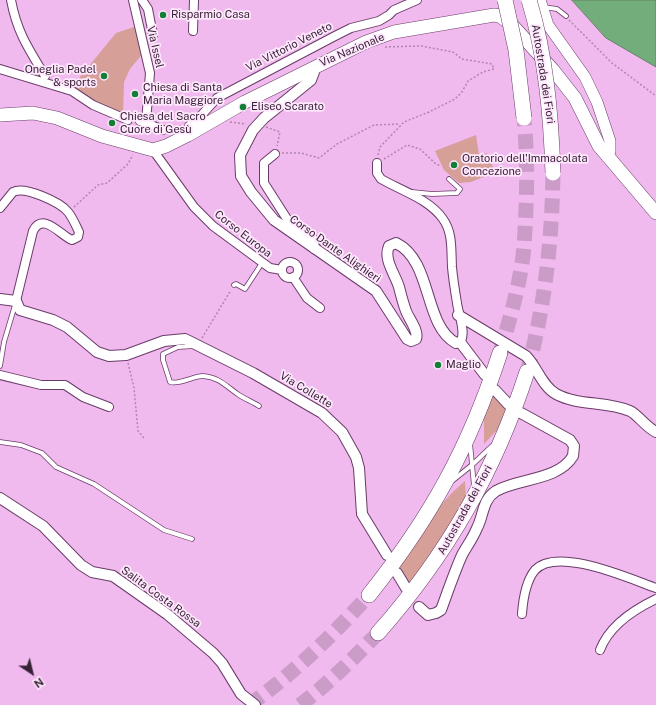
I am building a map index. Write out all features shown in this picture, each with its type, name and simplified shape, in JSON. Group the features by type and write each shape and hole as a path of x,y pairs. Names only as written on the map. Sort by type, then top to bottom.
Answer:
{"highway":[{"name":"Autostrada dei Fiori","path":"505,0 516,50 524,118"},
{"name":"Autostrada dei Fiori","path":"537,2 542,54 549,102 553,173"},
{"path":"369,595 403,551 443,488 470,435 500,353"},
{"name":"Autostrada dei Fiori","path":"378,633 421,582 440,555 474,498 506,433 527,372"}],"main road":[{"path":"537,2 548,25 585,77 597,102 610,141 610,150 607,157"},
{"name":"Via Nazionale","path":"153,150 166,146 188,135 245,102 366,42 394,32 494,15 500,16 513,26 575,98 599,146 656,213"},
{"path":"0,115 33,113 57,118 102,136 153,150"}],"street":[{"path":"11,0 15,23 44,76"},
{"name":"Via Issel","path":"133,0 150,73 143,122 163,130"},
{"path":"142,0 148,9 153,34"},
{"path":"193,31 194,0"},
{"name":"Via Vittorio Veneto","path":"188,135 189,126 217,98 236,86 351,28 379,21 394,10 416,0"},
{"name":"Corso Dante Alighieri","path":"312,68 314,72 310,80 253,130 240,155 242,176 250,192 274,220 376,291 407,339 411,341 416,339 417,334 405,310 398,285 389,265 387,251 388,246 396,243 404,247 414,259 441,326 451,340 456,343 460,342"},
{"path":"0,69 72,91 94,105 128,120"},
{"name":"Corso Europa","path":"153,150 194,207 208,221 262,263 270,268 282,270"},
{"path":"276,154 264,163 264,183 287,219 292,224 312,236 315,241 314,249"},
{"path":"377,163 377,172 382,179 427,203 444,220 451,240 452,265 458,314 463,334 460,342 485,375"},
{"path":"0,208 10,194 22,190 40,196 68,212 79,232 78,237 74,240 47,224 42,223 36,226 33,231 16,301 0,299"},
{"name":"Corso Europa","path":"282,270 286,263 293,263 297,266 298,271 293,277"},
{"name":"Corso Europa","path":"282,270 285,276 293,277 307,298 320,308"},
{"name":"Via Collette","path":"16,301 20,310 66,327 103,354 114,357 126,356 164,341 185,339 198,344 322,413 336,425 347,440 356,457 360,468 362,514 387,555"},
{"path":"458,314 526,356 534,364 544,382 555,393 565,398 630,411 647,427 656,432"},
{"path":"0,374 41,385 65,385 83,397 109,407"},
{"path":"495,390 509,405"},
{"path":"419,607 428,615 441,610 463,555 478,527 488,498 496,491 508,486 544,476 564,465 573,456 574,446 570,440 521,413"},
{"name":"Salita Costa Rossa","path":"0,498 43,526 80,565 92,572 113,576 179,624 213,653 222,663 241,694 255,705"},
{"path":"522,614 523,601 530,579 536,569 551,562 563,560 581,563 656,588"},
{"path":"397,572 406,588"},
{"path":"600,650 604,641 614,628 629,615 656,599"}],"lane":[{"path":"537,2 557,9 566,16"},
{"path":"393,186 414,192 432,194 457,193 460,189 449,179"},
{"path":"234,285 236,284 245,289 262,263"},
{"path":"0,366 4,342 13,318 16,301"},
{"path":"198,344 194,346 170,349 163,354 163,360 170,382 174,383 199,377 209,377 226,383 240,395 259,406"},
{"path":"443,488 472,465 506,433"},
{"path":"470,435 474,498"},
{"path":"0,442 21,445 42,453 56,467 94,484 164,530 192,539"}],"path":[{"path":"566,16 574,28 612,63 656,96"},
{"path":"366,42 373,46 421,46 453,52 462,59 482,61 492,64 494,67 492,71 482,72 468,81 462,92 454,99 429,112 410,118 401,124 380,147 377,163"},
{"path":"226,121 258,125 280,132 276,154 301,152 319,158 337,144 374,125 401,124"},
{"path":"377,163 407,145 420,149 431,161 441,166"},
{"path":"68,212 98,185 107,183 127,165 138,147"},
{"path":"198,344 234,285"},
{"path":"126,356 134,388 138,431 144,438"}],"shaded area":[{"path":"572,0 656,0 656,67 606,38"},
{"name":"Oneglia Padel & sports","path":"137,26 143,53 130,69 124,82 123,115 105,108 71,88 116,33"},
{"path":"476,135 479,155 487,153 495,172 471,182 459,183 444,170 435,151"},
{"path":"492,393 509,410 497,430 484,444 484,417"},
{"path":"465,481 466,499 410,587 398,566 437,510"}],"tunnel":[{"path":"500,353 518,286 523,259 527,182 524,118"},
{"path":"527,372 539,323 543,298 551,224 553,173"},
{"path":"249,705 312,654 369,595"},
{"path":"300,705 340,671 378,633"}],"place":[{"name":"Risparmio Casa","path":"163,15"},
{"name":"Oneglia Padel & sports","path":"104,76"},
{"name":"Chiesa di Santa Maria Maggiore","path":"135,94"},
{"name":"Eliseo Scarato","path":"243,107"},
{"name":"Chiesa del Sacro Cuore di Gesù","path":"112,123"},
{"name":"Oratorio dell'Immacolata Concezione","path":"454,165"},
{"name":"Maglio","path":"438,365"}]}
